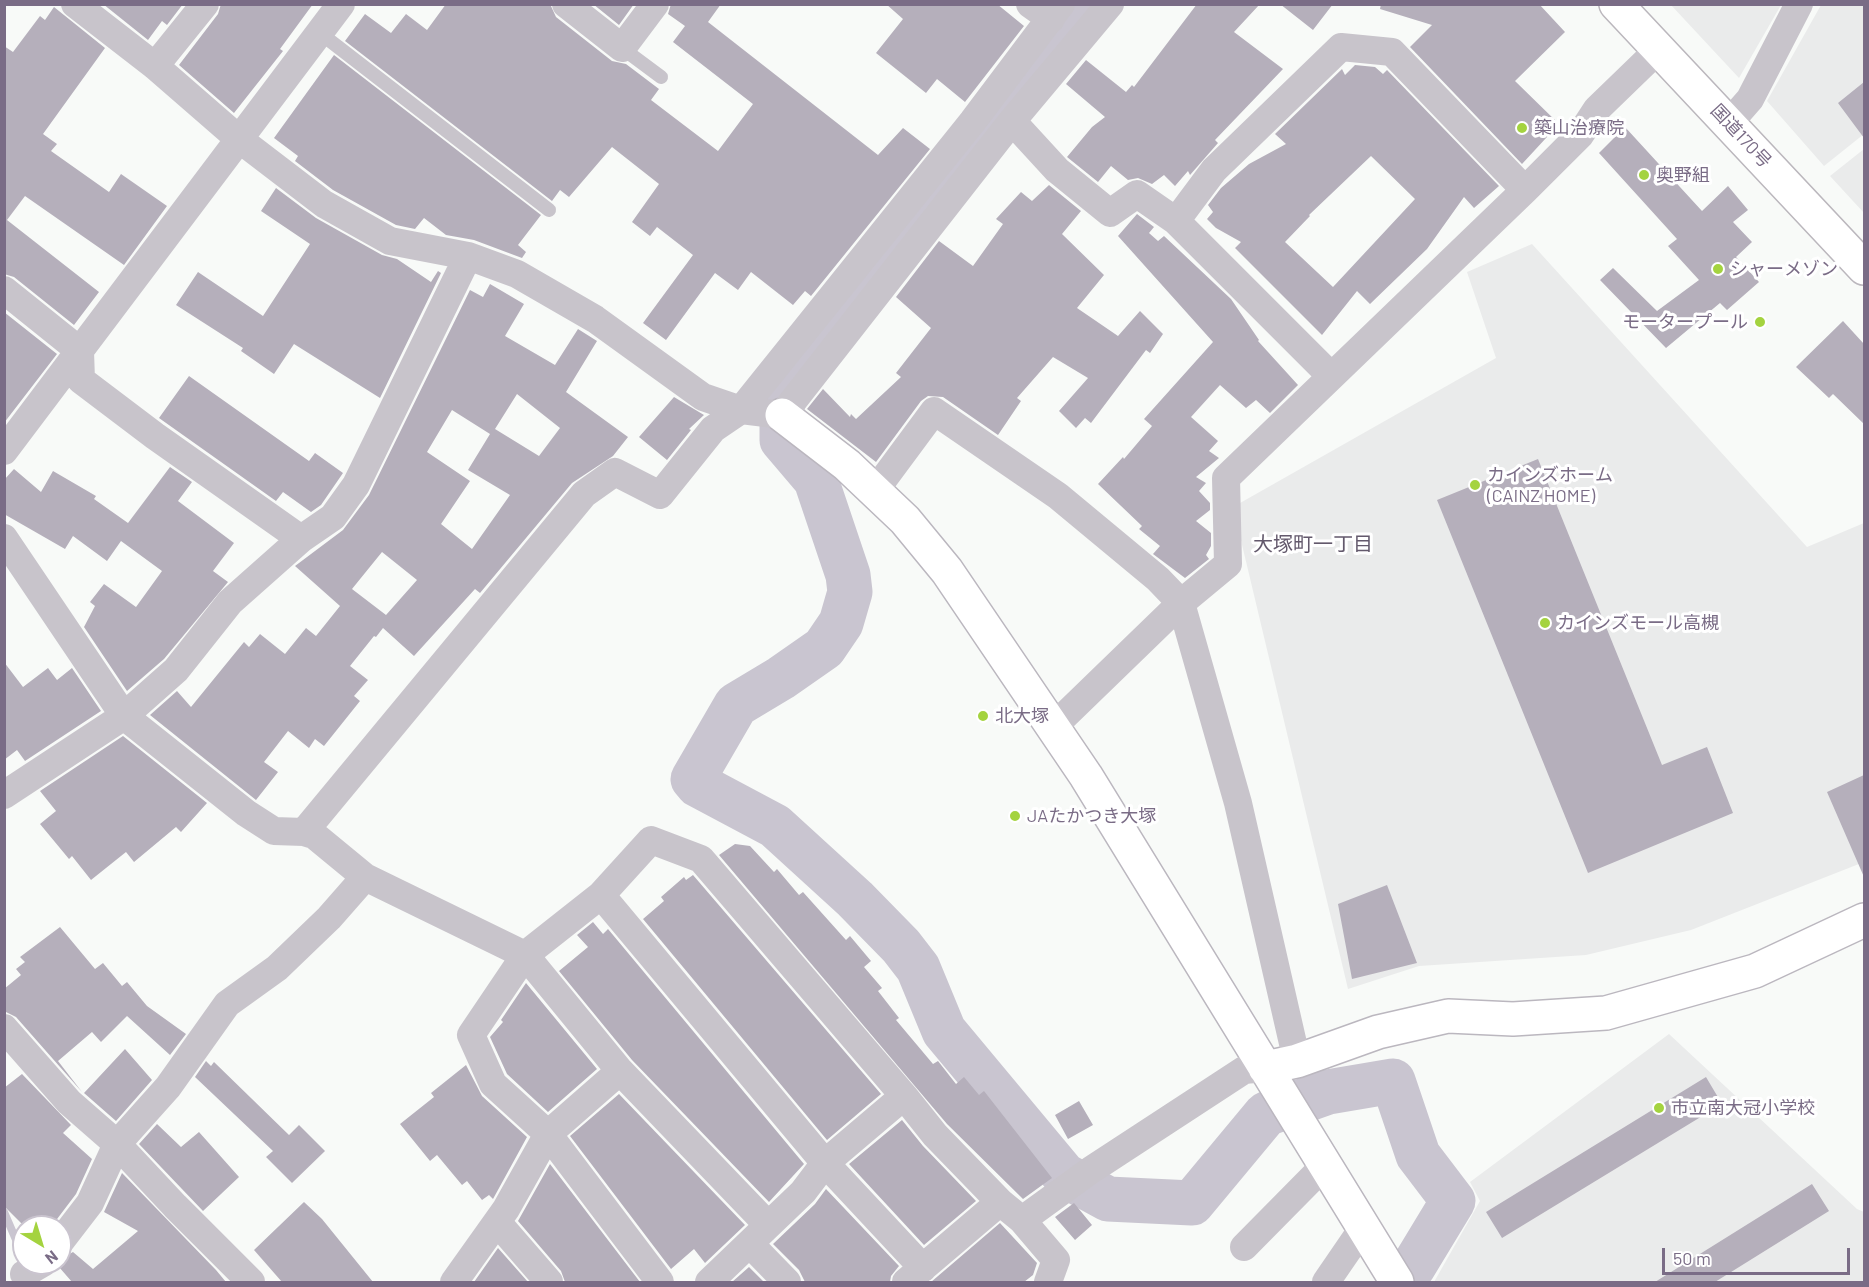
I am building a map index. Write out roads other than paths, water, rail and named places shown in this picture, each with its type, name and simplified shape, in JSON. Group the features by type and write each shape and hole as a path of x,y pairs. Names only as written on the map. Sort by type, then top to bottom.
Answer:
{"main road":[{"name":"国道170号","path":"1616,4 1864,268"},
{"path":"782,415 847,465 904,520 946,571 1086,776 1397,1282"},
{"path":"1264,1068 1297,1061 1378,1032 1448,1016 1513,1019 1606,1013 1755,971 1864,921"}],"street":[{"path":"75,4 155,66 238,139 324,204 390,242 468,256 517,274 595,319 702,397 741,410 782,415 1012,121 1110,4"},
{"path":"155,66 205,4"},
{"path":"4,451 341,4"},
{"path":"566,4 622,48 655,4"},
{"path":"1729,123 1750,99 1799,4"},
{"path":"304,832 584,494 615,472 660,495 713,429 741,410 973,121 1047,9"},
{"path":"1176,220 1214,170 1341,47 1392,52 1526,190"},
{"path":"1053,727 1181,603 1228,564 1226,478 1526,190 1580,135 1597,109 1659,49"},
{"path":"1012,121 1057,170 1110,213 1137,194 1176,220 1331,376"},
{"path":"4,795 124,716 176,670 230,602 301,538 333,517 356,485 468,256"},
{"path":"4,290 80,351 81,380 155,436 301,538"},
{"path":"874,492 934,411 1058,496 1158,579 1181,603 1238,803 1297,1061"},
{"path":"4,538 124,716 246,813 274,831 304,832 314,835 365,877 525,955 759,1235 787,1282"},
{"path":"660,1282 548,1134 493,1084 471,1035 525,955 601,895 651,840 701,859 904,1096 934,1135 999,1202 1022,1220 1056,1260 1048,1282"},
{"path":"72,1226 90,1203 117,1144 168,1088 227,1004 277,968 329,918 365,877"},
{"path":"601,895 825,1163 915,1275 999,1202"},
{"path":"4,1028 69,1102 117,1144 174,1206 251,1282"},
{"path":"1022,1220 1091,1170 1244,1070 1264,1068"},
{"path":"454,1282 497,1222 548,1134 620,1071"},
{"path":"709,1282 803,1192 825,1163 904,1096"},
{"path":"1244,1246 1324,1166"},
{"path":"497,1222 549,1282"},
{"path":"1326,1282 1363,1228"}],"lane":[{"path":"320,33 549,210"},
{"path":"622,48 661,77"}],"waterway":[{"path":"1084,4 782,389 782,440 816,480 848,575 850,592 841,623 824,648 781,678 736,705 693,779 698,785 775,826 855,899 901,946 918,968 944,1031 1064,1175 1108,1199 1192,1203 1266,1114 1328,1092 1393,1081 1418,1155 1453,1201 1413,1267"},
{"path":"4,1212 12,1230"}],"place":[{"name":"築山治療院","path":"1522,128"},
{"name":"奥野組","path":"1644,175"},
{"name":"シャーメゾン","path":"1718,269"},
{"name":"モータープール","path":"1760,322"},
{"name":"カインズホーム (CAINZ HOME)","path":"1475,485"},
{"name":"カインズモール高槻","path":"1545,623"},
{"name":"北大塚","path":"983,716"},
{"name":"JAたかつき大塚","path":"1015,816"},
{"name":"市立南大冠小学校","path":"1659,1108"}],"district":[{"name":"大塚町一丁目","path":"1313,544"}]}
